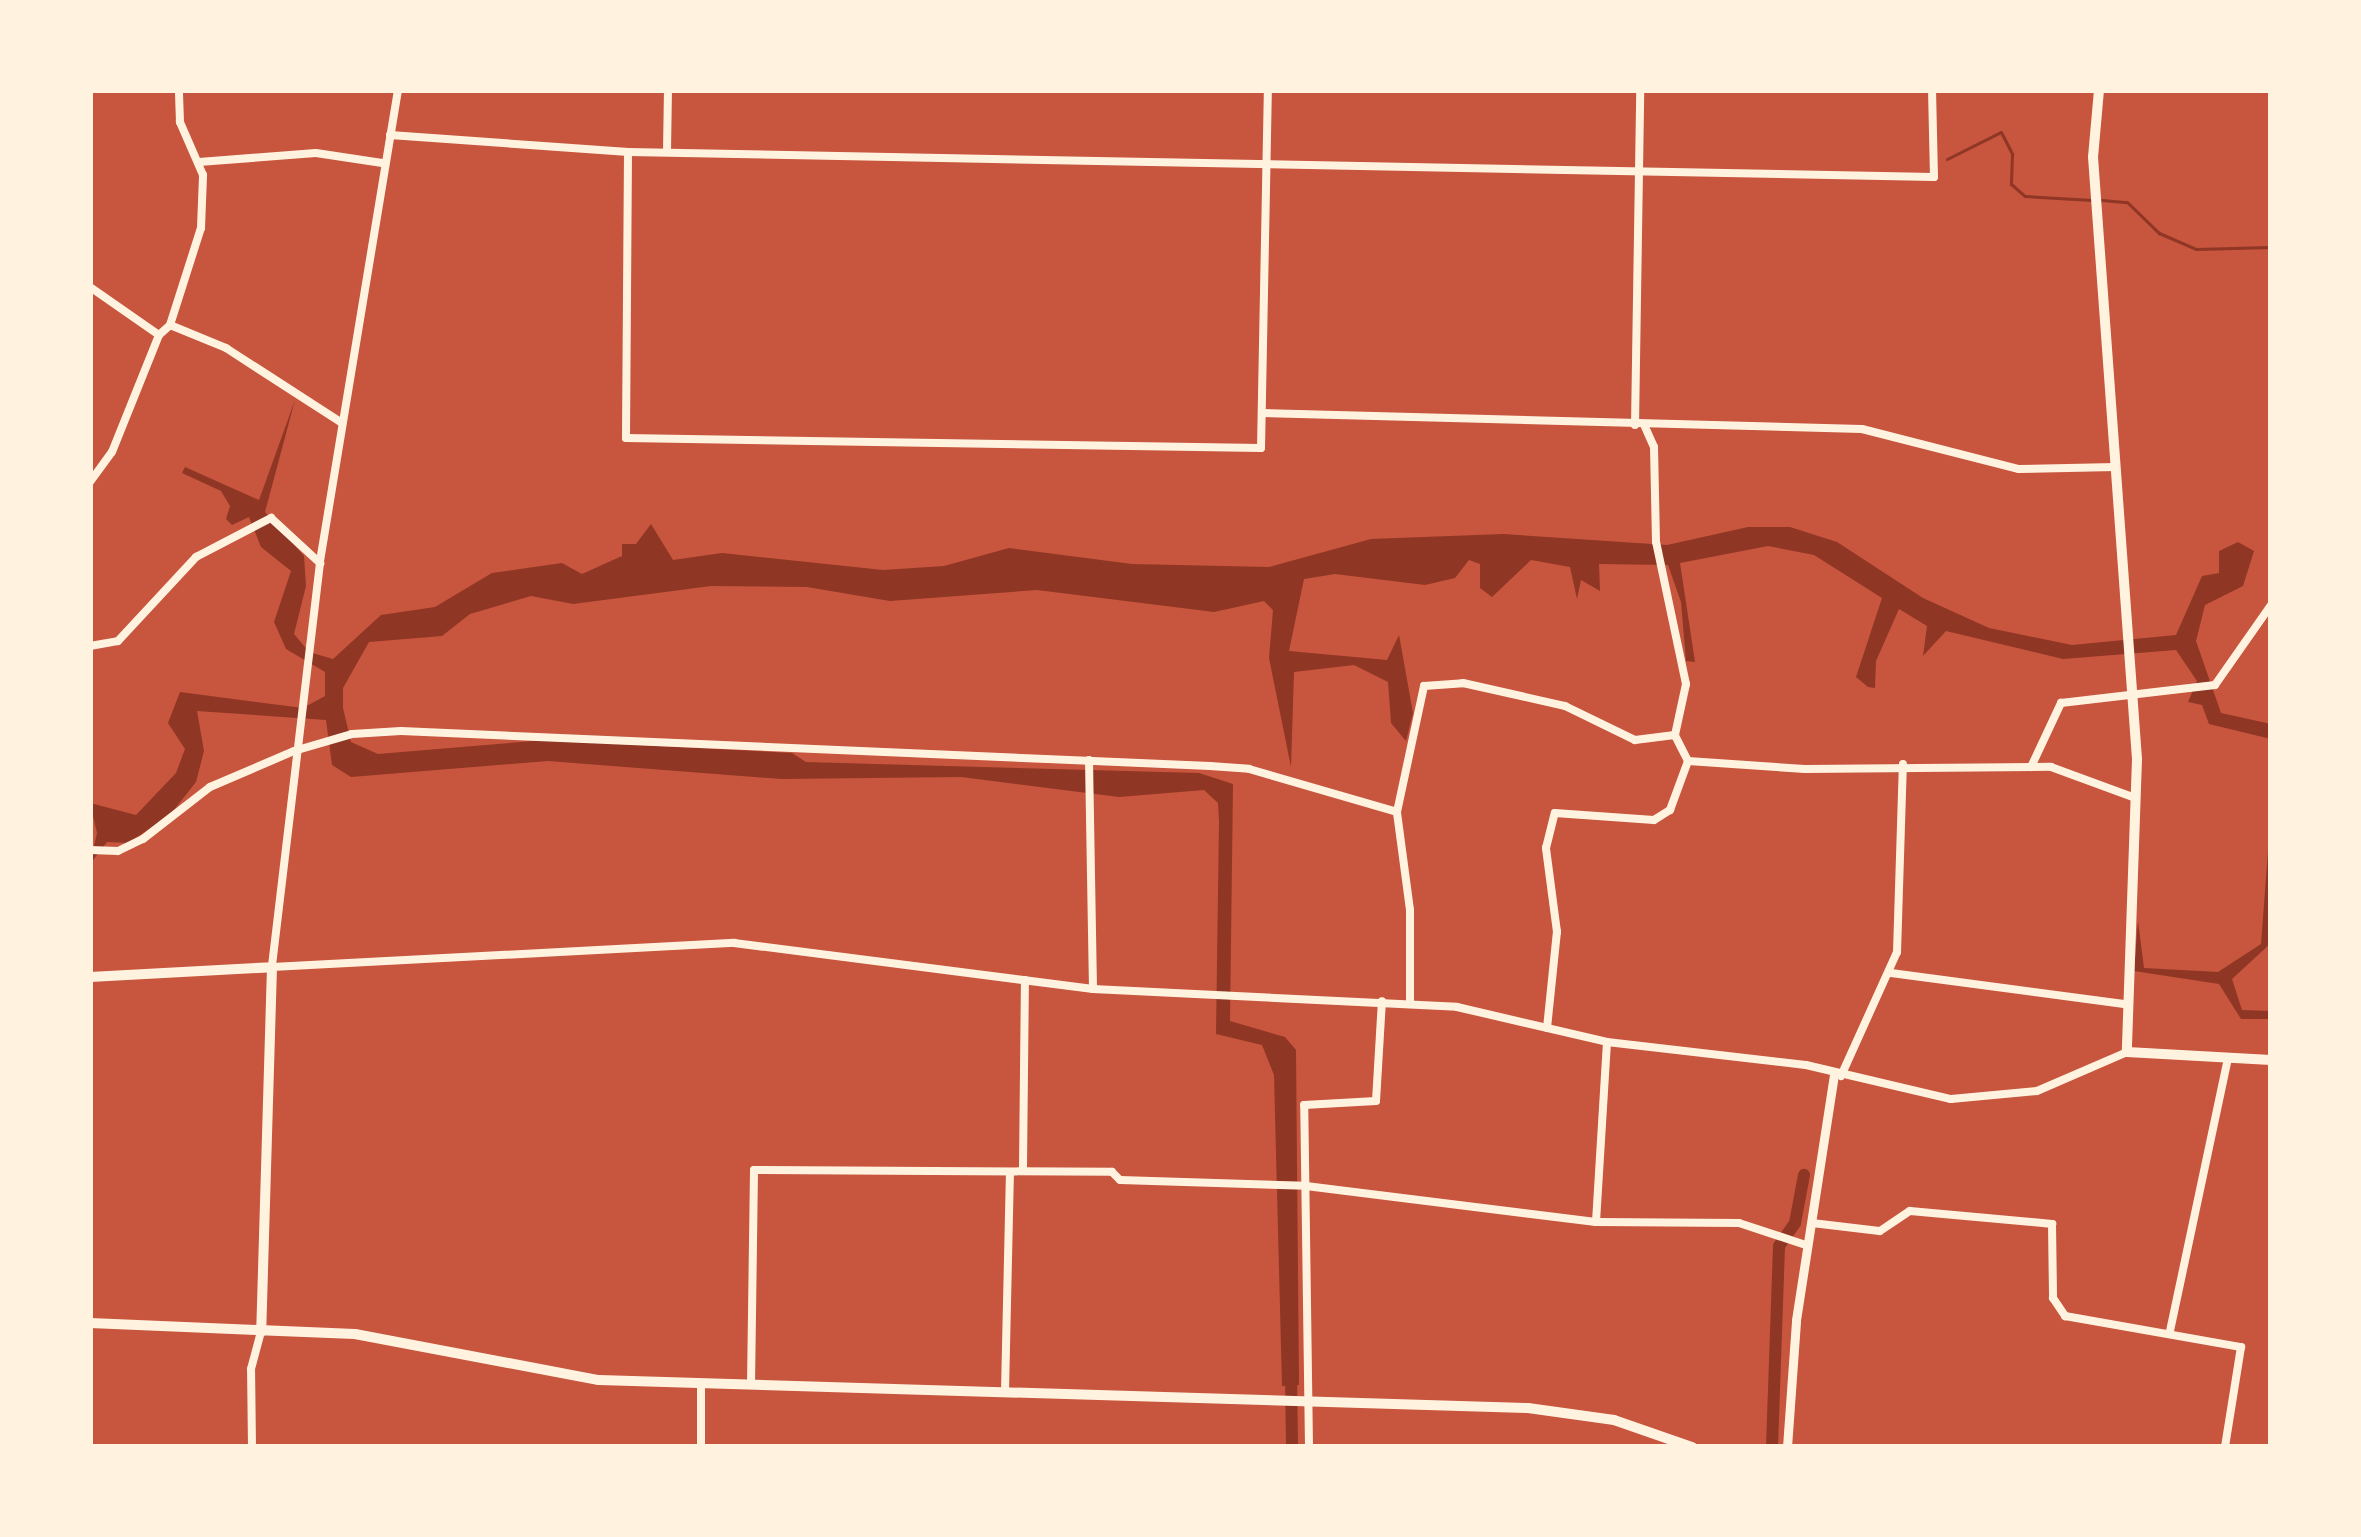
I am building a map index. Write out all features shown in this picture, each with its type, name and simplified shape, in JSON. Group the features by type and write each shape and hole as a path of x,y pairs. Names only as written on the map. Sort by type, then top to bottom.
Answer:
{"main road":[{"path":"2098,90 2093,157 2134,694 2124,1004 2127,1052 2271,1060"},
{"path":"90,976 272,967 261,1332"},
{"path":"90,1323 355,1334 554,1375 701,1384 1528,1408 1615,1420 1692,1447"}],"street":[{"path":"90,482 126,422 159,335 170,325 201,228 199,162 180,122 179,90"},
{"path":"398,90 382,163 320,563 272,967 686,942 1093,988 1409,1002 1607,1042 1838,1075 1904,1093 1989,1098 2037,1091 2127,1052"},
{"path":"667,152 668,90"},
{"path":"628,152 626,438 1261,448 1268,90"},
{"path":"1547,1028 1557,932 1546,848 1555,813 1654,820 1670,810 1688,761 1676,734 1686,684 1656,542 1654,447 1639,425 1640,90"},
{"path":"389,135 628,152 1934,177 1932,90"},
{"path":"199,162 316,153 382,163"},
{"path":"90,287 159,335"},
{"path":"170,325 226,348 342,423"},
{"path":"1262,413 1862,429 2019,469 2116,467"},
{"path":"90,646 118,641 196,557 271,518 320,563"},
{"path":"2031,766 2061,703 2215,685 2271,605"},
{"path":"1409,1002 1410,910 1396,812 1420,695 1435,682 1589,713 1636,740 1676,734"},
{"path":"90,850 118,851 143,839 210,787 352,734 544,734 1249,769 1396,812"},
{"path":"1688,761 1805,770 1904,764 2031,766 2070,771 2133,797"},
{"path":"1089,763 1093,988"},
{"path":"1787,1447 1806,1245 1838,1075 1891,974 1902,906 1904,764"},
{"path":"1891,974 2124,1004"},
{"path":"1023,1166 1025,980"},
{"path":"1309,1447 1304,1105 1363,1104 1378,1096 1382,1001"},
{"path":"1596,1222 1607,1042"},
{"path":"2170,1331 2228,1057"},
{"path":"751,1385 754,1170 1010,1174 1023,1166 1112,1172 1120,1180 1304,1186 1596,1222 1739,1223 1806,1245"},
{"path":"1005,1391 1010,1174"},
{"path":"1812,1222 1880,1231 1910,1211 2052,1224 2058,1310 2241,1347 2225,1447"},
{"path":"252,1447 251,1369 261,1332"},
{"path":"701,1384 701,1447"}],"shaded area":[{"path":"295,400 265,512 304,556 306,586 294,634 309,652 333,659 381,615 435,607 492,573 562,563 582,574 622,556 622,544 636,544 651,524 673,560 722,553 883,570 944,566 1009,548 1132,564 1269,567 1371,539 1503,534 1667,545 1748,527 1790,527 1837,542 1923,598 1989,628 2072,645 2176,635 2202,576 2219,573 2219,551 2238,542 2254,551 2243,586 2205,605 2196,641 2221,713 2271,724 2271,739 2209,724 2202,705 2188,702 2197,681 2176,650 2063,659 1946,631 1923,656 1927,626 1899,609 1876,661 1875,688 1868,687 1856,677 1882,598 1814,555 1768,546 1680,563 1695,662 1686,661 1681,602 1668,565 1599,564 1600,591 1581,580 1577,599 1570,567 1531,560 1492,597 1480,588 1480,564 1469,560 1455,578 1425,585 1335,574 1304,579 1289,651 1387,660 1399,635 1413,713 1406,741 1391,723 1388,682 1354,665 1294,672 1291,767 1269,658 1273,610 1264,601 1214,612 1037,590 890,601 807,587 711,586 573,604 531,596 470,614 442,636 369,642 343,688 343,708 351,742 378,754 545,740 792,753 806,762 1199,773 1233,784 1230,1021 1285,1037 1296,1050 1299,1385 1282,1386 1274,1075 1262,1045 1216,1034 1219,822 1218,803 1204,790 1119,797 961,777 781,779 548,761 351,777 332,765 326,720 197,711 204,751 196,782 170,815 128,843 107,842 90,864 97,833 90,803 136,815 176,773 185,749 168,723 180,692 303,708 325,696 325,672 286,649 274,622 291,571 261,547 249,517 232,525 226,519 230,506 221,491 182,473 185,467 259,500"},
{"path":"2271,811 2271,943 2232,979 2242,1010 2271,1011 2271,1019 2241,1019 2219,984 2134,971 2138,921 2144,968 2218,972 2261,944"}],"waterway":[{"path":"1947,159 2001,132 2012,154 2011,184 2025,196 2092,200"},
{"path":"2102,200 2127,202 2159,233 2196,249 2271,247"},
{"path":"1772,1447 1779,1246 1795,1223 1804,1175"},
{"path":"1291,1374 1292,1447"}]}
